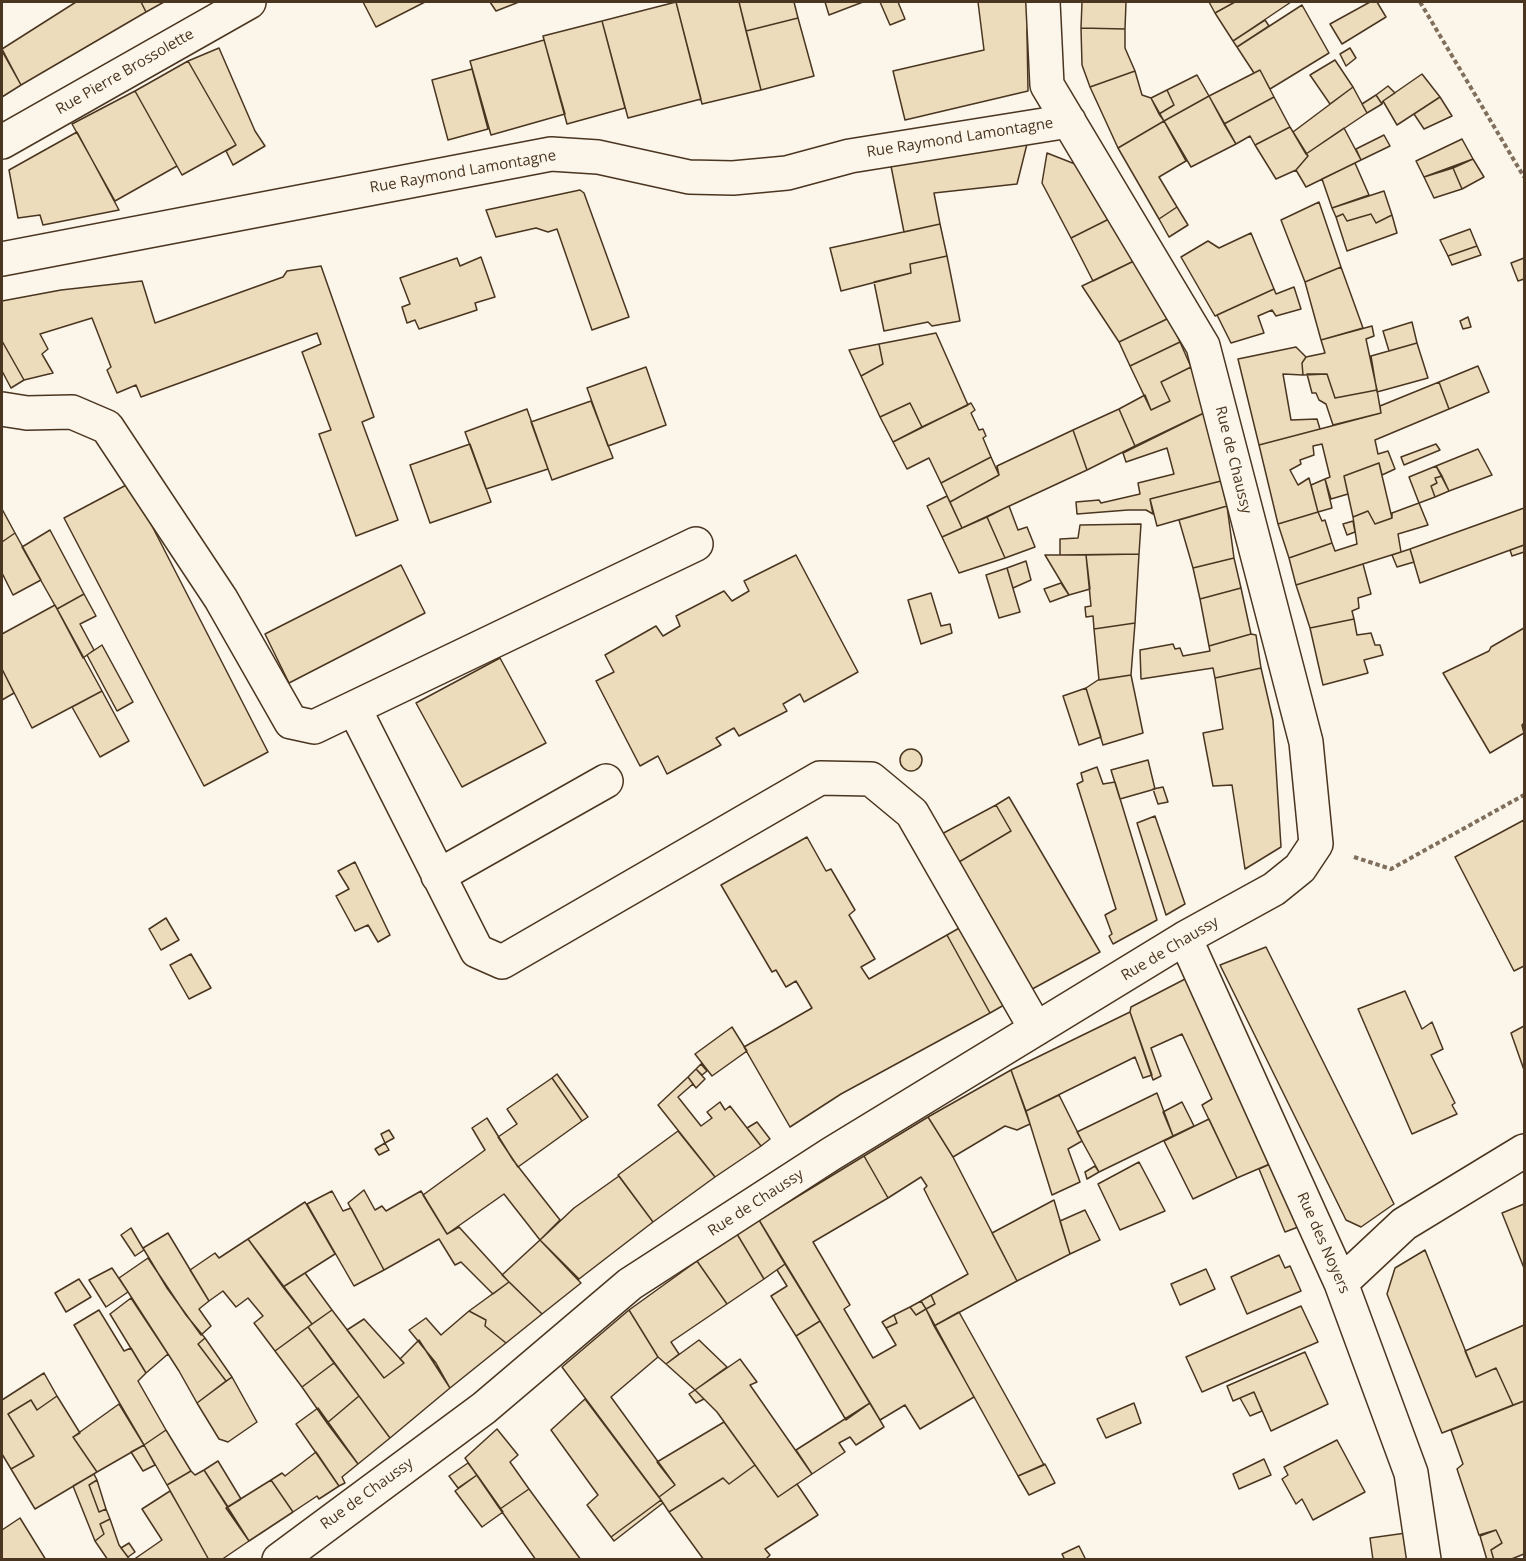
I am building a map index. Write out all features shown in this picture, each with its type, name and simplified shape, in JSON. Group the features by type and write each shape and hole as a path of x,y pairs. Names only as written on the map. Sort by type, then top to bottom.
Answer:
{"street":[{"name":"Rue Pierre Brossolette","path":"2,142 249,2"},
{"name":"Rue de Chaussy","path":"279,1560 484,1408 630,1284 831,1154 1185,938 1274,889 1300,868 1316,844 1306,742 1203,346 1047,84 1043,2"},
{"name":"Rue Raymond Lamontagne","path":"2,259 551,154 598,157 689,177 733,178 787,173 850,156 1069,121"},
{"path":"2,409 27,413 72,412 107,427 221,599 291,722 314,727 696,544"},
{"path":"354,708 477,951 502,962 820,778 871,779 912,813 1036,1029"},
{"path":"438,876 606,782"},
{"name":"Rue des Noyers","path":"1185,938 1341,1283 1411,1473 1424,1560"},
{"path":"1341,1283 1404,1224 1524,1151"}],"path":[{"path":"1420,2 1524,177"},
{"path":"1316,844 1391,869 1524,795"}],"building":[{"path":"76,2 141,2 146,12 21,85 2,49"},
{"path":"141,2 164,2 146,12"},
{"path":"363,2 425,2 376,27"},
{"path":"490,2 519,2 496,11"},
{"path":"676,2 739,2 761,90 702,104"},
{"path":"676,2 701,99 628,118 602,21"},
{"path":"739,2 794,2 798,18 746,31"},
{"path":"825,2 863,2 829,15"},
{"path":"880,2 898,2 905,19 890,25"},
{"path":"978,2 1034,2 1029,13 1027,31 1028,91 905,120 893,71 984,50"},
{"path":"1082,2 1126,2 1125,29 1081,28"},
{"path":"1209,2 1235,2 1215,13"},
{"path":"1235,2 1291,2 1233,41 1215,13"},
{"path":"1370,2 1377,2 1386,17 1342,44 1330,24"},
{"path":"1302,5 1329,53 1270,89 1260,70 1254,73 1237,47"},
{"path":"798,18 814,76 761,90 746,31"},
{"path":"1265,20 1269,26 1237,47 1233,41"},
{"path":"602,21 625,108 567,124 543,36"},
{"path":"1081,28 1125,29 1125,48 1135,71 1090,87 1082,65"},
{"path":"544,40 565,114 491,135 470,61"},
{"path":"219,48 255,131 265,146 233,165 226,151 236,145 188,61"},
{"path":"1350,48 1356,58 1346,66 1340,54"},
{"path":"2,51 21,85 2,97"},
{"path":"1335,60 1353,87 1330,104 1310,75"},
{"path":"188,61 236,145 182,175 135,91"},
{"path":"472,69 488,129 448,140 432,80"},
{"path":"1260,70 1274,97 1224,124 1209,96"},
{"path":"1135,71 1142,95 1151,98 1164,121 1118,148 1090,87"},
{"path":"1422,74 1440,97 1397,125 1383,101"},
{"path":"1197,75 1209,96 1164,121 1159,114 1174,105 1167,90"},
{"path":"1388,86 1395,93 1382,104 1376,95"},
{"path":"1353,87 1367,113 1306,154 1293,132"},
{"path":"1167,90 1174,105 1159,114 1151,98"},
{"path":"135,91 177,166 115,201 72,124"},
{"path":"1376,95 1382,104 1367,113 1362,104"},
{"path":"1209,96 1236,144 1191,167 1164,121"},
{"path":"1274,97 1290,127 1255,145 1250,136 1236,144 1224,124"},
{"path":"1440,97 1452,116 1424,129 1414,114"},
{"path":"1164,121 1186,161 1159,177 1177,207 1159,219 1118,148"},
{"path":"1290,127 1308,156 1296,170 1276,179 1255,145"},
{"path":"1344,128 1361,160 1306,187 1296,170 1308,156 1306,154"},
{"path":"77,132 119,210 43,225 40,215 18,218 9,170"},
{"path":"1384,135 1390,146 1361,160 1356,149"},
{"path":"1462,139 1473,159 1424,177 1416,161"},
{"path":"1027,144 1017,184 934,193 940,224 904,232 890,161"},
{"path":"1047,153 1075,164 1111,218 1071,238 1042,183"},
{"path":"1473,159 1484,177 1462,189 1453,168"},
{"path":"1355,163 1369,195 1332,208 1322,179"},
{"path":"1453,168 1462,189 1434,198 1424,177"},
{"path":"580,190 584,193 629,317 592,330 557,229 548,232 536,228 496,237 486,210"},
{"path":"1384,191 1392,215 1376,223 1371,214 1347,221 1343,214 1336,217 1332,208"},
{"path":"1319,202 1341,267 1305,282 1281,220"},
{"path":"1177,207 1188,225 1169,237 1159,219"},
{"path":"1343,214 1347,221 1371,214 1376,223 1392,215 1397,233 1347,251 1336,217"},
{"path":"1111,218 1138,259 1093,281 1071,238"},
{"path":"940,224 947,256 910,264 911,273 841,291 830,248"},
{"path":"1470,229 1477,246 1448,256 1440,240"},
{"path":"1251,233 1274,289 1215,316 1181,257 1208,241 1219,248"},
{"path":"1477,246 1481,255 1452,265 1448,256"},
{"path":"947,256 960,321 932,326 928,322 884,331 874,282 911,273 910,264"},
{"path":"481,257 495,297 475,303 477,310 419,329 415,320 407,323 402,307 410,304 400,278 457,258 460,266"},
{"path":"1524,258 1524,279 1518,281 1511,263"},
{"path":"1138,259 1167,319 1119,342 1082,286"},
{"path":"321,266 374,417 362,422 398,520 356,536 319,434 331,430 302,352 321,344 317,333 141,397 136,385 117,393 107,370 111,367 92,318 40,334 48,349 42,354 53,373 24,380 2,341 2,301 61,290 142,281 155,323 283,277 287,271"},
{"path":"1341,267 1363,328 1321,340 1305,282"},
{"path":"1294,287 1301,309 1276,316 1272,310 1258,316 1264,333 1231,343 1217,315 1274,289 1276,294"},
{"path":"1468,317 1471,327 1463,329 1460,321"},
{"path":"1169,318 1180,342 1130,366 1119,342"},
{"path":"1412,322 1417,343 1389,351 1383,331"},
{"path":"1372,326 1374,336 1366,339 1377,390 1335,398 1327,374 1303,375 1302,363 1306,357 1325,353 1321,340"},
{"path":"936,333 968,405 922,427 910,403 880,417 861,376 883,364 879,344"},
{"path":"2,341 24,380 11,388 2,371"},
{"path":"1180,342 1191,367 1161,382 1170,401 1151,410 1130,366"},
{"path":"1417,343 1428,378 1377,392 1371,356"},
{"path":"879,344 883,364 861,376 849,350"},
{"path":"1296,347 1306,357 1302,363 1303,375 1283,374 1291,420 1317,419 1320,429 1259,445 1238,359"},
{"path":"1478,366 1489,392 1449,409 1439,382"},
{"path":"646,367 666,425 608,446 587,388"},
{"path":"1191,367 1206,412 1135,446 1119,409 1145,395 1151,410 1170,401 1161,382"},
{"path":"1307,374 1327,374 1335,398 1377,390 1381,413 1333,425 1326,404 1319,400 1316,393 1312,393"},
{"path":"1439,382 1449,409 1375,440 1378,454 1388,451 1395,469 1382,475 1379,463 1344,476 1348,494 1331,499 1325,479 1330,477 1322,444 1313,446 1314,455 1300,460 1301,464 1290,470 1298,485 1309,478 1318,512 1278,524 1259,445 1381,413 1380,406"},
{"path":"591,401 613,458 552,480 531,422"},
{"path":"910,403 922,427 893,442 880,417"},
{"path":"971,403 975,410 971,413 979,430 983,429 986,436 983,438 991,457 941,483 929,458 907,469 893,442"},
{"path":"527,409 548,469 486,489 465,432"},
{"path":"1119,409 1135,446 1087,470 1073,430"},
{"path":"1206,412 1221,481 1150,499 1153,514 1146,510 1128,510 1077,514 1076,502 1099,500 1101,503 1140,494 1138,483 1174,474 1167,448 1126,462 1123,453"},
{"path":"1073,430 1087,470 962,528 950,502 999,475 997,466"},
{"path":"470,444 491,502 430,523 410,465"},
{"path":"1436,444 1440,450 1404,465 1401,457"},
{"path":"1478,449 1492,475 1449,491 1436,466"},
{"path":"991,457 999,475 950,502 941,483"},
{"path":"1379,463 1392,518 1375,524 1368,511 1353,517 1344,476"},
{"path":"1436,466 1442,476 1435,478 1437,483 1431,486 1435,497 1419,503 1409,477"},
{"path":"1442,476 1449,491 1435,497 1431,486 1437,483 1435,478"},
{"path":"1325,479 1332,508 1318,512 1311,485"},
{"path":"1221,481 1227,506 1157,526 1150,499"},
{"path":"130,483 268,752 204,786 64,518"},
{"path":"947,496 962,528 942,537 927,506"},
{"path":"1419,503 1428,525 1398,534 1401,552 1296,585 1289,558 1332,543 1335,551 1357,544 1353,517 1368,511 1375,524 1392,518 1392,513"},
{"path":"1009,506 1018,530 1027,527 1035,547 1005,558 987,517"},
{"path":"1227,506 1234,558 1193,568 1179,520"},
{"path":"1524,508 1524,545 1420,583 1410,549"},
{"path":"2,509 15,533 2,542"},
{"path":"1318,512 1322,521 1325,520 1332,543 1289,558 1278,524"},
{"path":"987,517 1005,558 959,573 942,537"},
{"path":"1353,521 1355,532 1347,535 1343,524"},
{"path":"1141,524 1139,554 1060,555 1060,539 1078,538 1080,525"},
{"path":"50,530 84,594 57,609 22,547"},
{"path":"15,533 41,580 13,595 2,573 2,542"},
{"path":"1524,545 1524,552 1512,556 1510,550"},
{"path":"1410,549 1414,562 1397,567 1392,555"},
{"path":"1139,554 1135,623 1094,629 1093,616 1086,617 1085,607 1091,606 1086,555"},
{"path":"796,555 858,672 804,702 800,694 783,704 787,711 739,736 734,728 716,738 721,745 667,774 658,756 640,766 596,681 614,672 605,655 656,626 663,636 680,626 676,616 724,591 732,601 749,591 744,581"},
{"path":"1045,555 1086,555 1090,589 1069,595"},
{"path":"1234,558 1241,588 1200,599 1193,568"},
{"path":"1026,561 1031,580 1013,588 1007,568"},
{"path":"1363,564 1371,594 1358,598 1359,608 1352,611 1354,619 1310,628 1296,585"},
{"path":"401,565 425,613 289,683 265,634"},
{"path":"1007,568 1020,612 999,618 986,575"},
{"path":"1061,583 1069,595 1050,602 1044,589"},
{"path":"1241,588 1251,634 1209,646 1200,599"},
{"path":"931,593 941,626 950,624 952,633 921,644 908,600"},
{"path":"84,594 96,616 80,624 94,650 83,658 57,609"},
{"path":"55,605 102,691 32,728 2,669 2,634"},
{"path":"1354,619 1357,635 1371,633 1375,645 1380,645 1383,655 1364,660 1368,673 1323,685 1310,628"},
{"path":"1135,623 1131,675 1099,680 1094,629"},
{"path":"1524,628 1524,723 1522,725 1524,733 1490,753 1443,673 1489,651 1491,647"},
{"path":"1251,634 1256,635 1261,668 1215,678 1213,668 1141,679 1140,650 1173,644 1175,649 1180,648 1183,656 1210,651 1209,646"},
{"path":"102,645 133,702 117,711 87,655"},
{"path":"500,658 546,743 462,787 416,703"},
{"path":"1261,668 1273,720 1281,847 1245,869 1232,785 1213,786 1203,733 1223,729 1215,678"},
{"path":"2,669 14,693 2,700"},
{"path":"1131,675 1143,733 1103,745 1086,688 1098,680"},
{"path":"1086,688 1101,737 1079,745 1063,696"},
{"path":"102,691 129,741 100,757 72,707"},
{"path":"907,749 915,749 922,756 922,764 915,771 907,771 900,764 900,756"},
{"path":"1148,760 1155,789 1120,799 1111,770"},
{"path":"1097,767 1103,784 1115,782 1157,920 1113,944 1105,915 1116,909 1077,784 1083,781 1081,773"},
{"path":"1163,787 1168,802 1158,804 1153,789"},
{"path":"1009,797 1100,952 1025,993 954,865 1011,831 996,805"},
{"path":"996,805 1011,831 954,865 938,836"},
{"path":"1155,816 1185,904 1166,915 1137,823"},
{"path":"1524,820 1524,966 1514,971 1455,857"},
{"path":"807,837 826,871 831,869 855,910 849,915 875,959 861,967 869,979 947,935 990,1013 841,1094 790,1127 744,1047 812,1008 796,981 786,987 776,970 772,972 721,885"},
{"path":"355,862 390,935 378,942 368,925 355,931 336,896 349,889 338,871"},
{"path":"982,915 1025,993 990,1013 947,935"},
{"path":"166,918 179,940 161,950 149,929"},
{"path":"1266,947 1394,1204 1361,1227 1346,1220 1220,965"},
{"path":"191,954 211,988 189,999 170,965"},
{"path":"1187,978 1279,1160 1237,1178 1202,1105 1212,1099 1182,1034 1151,1048 1161,1076 1153,1080 1130,1012 1131,1007"},
{"path":"1405,991 1422,1029 1432,1022 1443,1049 1431,1055 1455,1103 1452,1105 1457,1114 1412,1134 1358,1009"},
{"path":"1130,1012 1152,1075 1143,1078 1135,1057 1026,1111 1011,1070"},
{"path":"1524,1026 1524,1070 1511,1033"},
{"path":"732,1027 747,1051 712,1076 695,1054"},
{"path":"701,1064 707,1071 702,1075 696,1069"},
{"path":"696,1069 705,1079 696,1088 688,1077"},
{"path":"1011,1070 1030,1124 1017,1130 1005,1126 953,1157 928,1117"},
{"path":"557,1074 588,1117 582,1121 552,1078"},
{"path":"688,1077 693,1084 678,1097 701,1126 712,1118 707,1112 720,1102 725,1110 730,1106 761,1146 715,1177 658,1105"},
{"path":"552,1078 582,1121 518,1167 498,1137 517,1124 507,1109"},
{"path":"1157,1093 1173,1136 1099,1172 1077,1132"},
{"path":"1059,1095 1082,1141 1068,1149 1080,1182 1052,1195 1026,1111"},
{"path":"1182,1102 1194,1126 1173,1136 1163,1112"},
{"path":"928,1117 953,1157 1017,1281 934,1326 926,1309 935,1304 931,1295 968,1274 924,1189 927,1186 921,1177 888,1198 864,1156"},
{"path":"487,1118 513,1160 560,1220 540,1240 504,1194 447,1234 423,1195 485,1150 472,1128"},
{"path":"1209,1119 1237,1178 1193,1199 1164,1141"},
{"path":"757,1122 770,1139 761,1146 747,1128"},
{"path":"389,1130 394,1138 385,1143 381,1134"},
{"path":"678,1131 715,1177 653,1222 618,1175"},
{"path":"385,1143 389,1150 379,1155 375,1149"},
{"path":"864,1156 888,1198 813,1242 850,1305 844,1309 873,1358 896,1345 886,1328 897,1323 894,1315 910,1307 916,1315 926,1309 974,1397 920,1429 905,1405 880,1420 759,1220"},
{"path":"1279,1160 1306,1224 1285,1232 1259,1169"},
{"path":"1139,1162 1165,1211 1120,1230 1098,1184"},
{"path":"1095,1166 1099,1172 1087,1179 1085,1172"},
{"path":"619,1176 653,1222 579,1279 540,1240 574,1208"},
{"path":"364,1190 375,1210 382,1206 386,1211 421,1191 447,1234 459,1227 509,1282 493,1294 461,1262 455,1265 439,1239 384,1270 348,1203"},
{"path":"332,1191 343,1211 351,1208 384,1270 354,1286 307,1204"},
{"path":"1054,1200 1070,1254 1017,1281 992,1233"},
{"path":"305,1202 335,1254 283,1287 248,1239"},
{"path":"1524,1204 1524,1268 1502,1213"},
{"path":"1085,1210 1100,1240 1070,1254 1060,1221"},
{"path":"759,1220 785,1264 764,1279 737,1234"},
{"path":"131,1228 144,1250 135,1256 121,1235"},
{"path":"168,1233 209,1301 199,1309 211,1326 201,1335 167,1288 143,1248"},
{"path":"737,1234 764,1279 727,1304 697,1261"},
{"path":"248,1239 312,1324 275,1351 254,1323 263,1316 248,1298 236,1307 223,1291 209,1301 190,1270 215,1253 219,1258"},
{"path":"540,1240 581,1283 542,1314 502,1275"},
{"path":"1425,1250 1476,1377 1496,1368 1513,1405 1442,1433 1387,1294 1395,1268"},
{"path":"1279,1255 1285,1268 1290,1266 1301,1291 1247,1314 1231,1277"},
{"path":"148,1258 186,1315 205,1338 198,1344 226,1381 197,1403 119,1278"},
{"path":"697,1261 727,1304 671,1342 679,1354 666,1364 658,1357 629,1310"},
{"path":"785,1264 820,1321 796,1336 771,1296 787,1286 777,1270"},
{"path":"112,1268 128,1292 106,1307 89,1280"},
{"path":"1206,1269 1215,1289 1180,1305 1171,1284"},
{"path":"305,1273 332,1310 312,1324 283,1287"},
{"path":"79,1279 91,1297 66,1312 55,1293"},
{"path":"509,1282 542,1314 506,1343 485,1326 486,1320 469,1311"},
{"path":"931,1295 935,1304 926,1309 921,1301"},
{"path":"131,1298 168,1354 146,1373 110,1314"},
{"path":"921,1301 926,1309 916,1315 910,1307"},
{"path":"1301,1306 1318,1342 1202,1392 1186,1357"},
{"path":"99,1310 124,1351 131,1348 146,1373 138,1381 166,1430 144,1445 74,1325"},
{"path":"332,1310 384,1378 404,1363 400,1359 419,1340 450,1388 390,1438 308,1327"},
{"path":"629,1310 658,1357 611,1397 675,1485 659,1497 562,1367"},
{"path":"469,1311 486,1320 485,1326 506,1343 450,1388 436,1363 409,1330 426,1318 441,1335"},
{"path":"959,1312 1044,1465 1018,1476 934,1326"},
{"path":"894,1315 897,1323 886,1328 882,1322"},
{"path":"364,1319 404,1363 384,1378 347,1330"},
{"path":"820,1321 870,1403 846,1420 796,1336"},
{"path":"1524,1325 1524,1401 1513,1405 1496,1368 1476,1377 1465,1351"},
{"path":"308,1327 334,1363 302,1387 275,1351"},
{"path":"205,1338 232,1377 226,1381 198,1344"},
{"path":"699,1340 727,1367 695,1390 666,1364"},
{"path":"1305,1352 1328,1404 1271,1431 1254,1392 1233,1401 1227,1386"},
{"path":"740,1359 757,1382 750,1385 812,1474 778,1497 717,1412 695,1390"},
{"path":"334,1363 359,1396 327,1423 302,1387"},
{"path":"44,1373 57,1396 37,1410 31,1400 8,1414 34,1456 11,1469 2,1454 2,1400"},
{"path":"232,1377 257,1422 228,1442 219,1439 197,1403"},
{"path":"695,1390 704,1399 696,1403 689,1394"},
{"path":"1254,1392 1262,1411 1250,1416 1240,1398"},
{"path":"57,1396 80,1433 73,1437 97,1472 35,1509 11,1469 34,1456 8,1414 31,1400 37,1410"},
{"path":"359,1396 390,1438 358,1464 327,1423"},
{"path":"585,1399 661,1500 611,1537 587,1505 598,1495 551,1430"},
{"path":"1524,1401 1524,1554 1509,1560 1494,1560 1491,1550 1502,1543 1496,1530 1479,1535 1457,1469 1463,1464 1451,1430"},
{"path":"870,1403 884,1427 856,1445 850,1437 839,1443 845,1452 812,1474 796,1450"},
{"path":"1134,1403 1141,1423 1106,1438 1097,1419"},
{"path":"119,1404 144,1445 97,1472 73,1437"},
{"path":"318,1408 358,1464 342,1477 345,1483 339,1486 296,1424"},
{"path":"724,1422 755,1465 729,1484 723,1478 669,1512 659,1497 675,1485 657,1462"},
{"path":"497,1429 518,1455 510,1462 529,1489 500,1509 465,1458"},
{"path":"166,1430 191,1471 167,1485 144,1445"},
{"path":"1337,1440 1365,1492 1313,1520 1302,1499 1296,1504 1282,1479 1288,1475 1284,1467"},
{"path":"144,1445 155,1465 143,1471 131,1452"},
{"path":"316,1452 339,1486 319,1499 317,1496 293,1512 271,1480 282,1473 285,1476"},
{"path":"1264,1459 1271,1475 1239,1489 1233,1474"},
{"path":"218,1461 241,1499 228,1507 204,1470"},
{"path":"468,1463 477,1475 458,1488 449,1476"},
{"path":"1045,1464 1055,1483 1029,1495 1018,1476"},
{"path":"755,1465 778,1497 797,1484 818,1515 765,1549 770,1555 765,1560 704,1560 669,1512 723,1478 729,1484"},
{"path":"204,1470 249,1541 221,1560 209,1560 167,1485 191,1471 195,1475"},
{"path":"94,1474 97,1480 89,1485 99,1512 106,1509 110,1519 100,1524 104,1534 95,1541 73,1486"},
{"path":"477,1475 503,1512 482,1527 455,1491"},
{"path":"97,1480 106,1509 99,1512 89,1485"},
{"path":"271,1480 293,1512 249,1541 226,1508"},
{"path":"529,1489 581,1560 536,1560 500,1509"},
{"path":"170,1491 209,1560 133,1560 162,1540 142,1509"},
{"path":"661,1500 663,1503 614,1541 611,1537"},
{"path":"20,1518 46,1560 2,1560 2,1530"},
{"path":"110,1519 119,1545 130,1560 108,1560 95,1541 104,1534 100,1524"},
{"path":"1496,1530 1502,1543 1491,1550 1494,1560 1487,1560 1480,1536"},
{"path":"1406,1533 1410,1560 1373,1560 1370,1538"},
{"path":"129,1543 135,1552 128,1557 121,1548"},
{"path":"1079,1546 1086,1560 1065,1560 1062,1554"}]}
